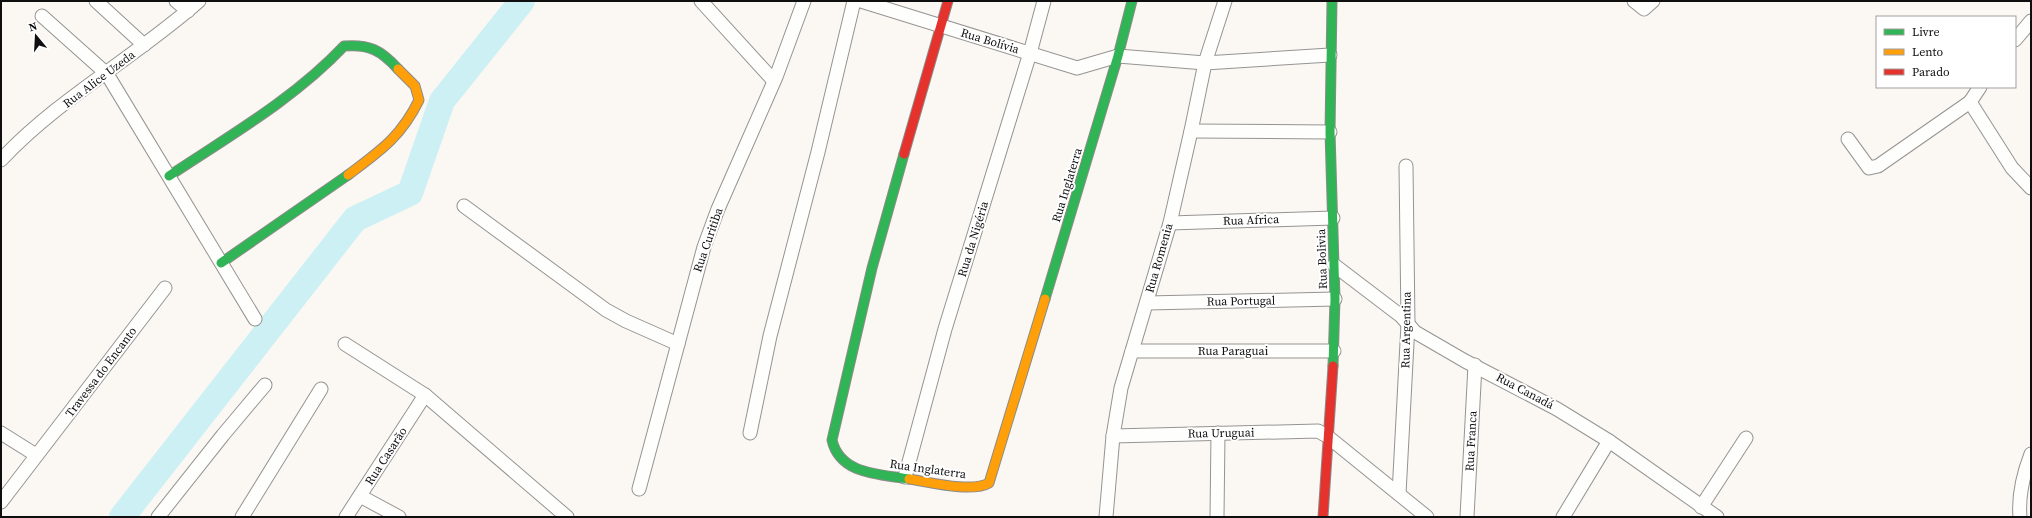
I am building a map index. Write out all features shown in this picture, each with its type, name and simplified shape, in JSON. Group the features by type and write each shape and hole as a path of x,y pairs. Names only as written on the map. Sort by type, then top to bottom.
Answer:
{"street":[{"path":"96,1 144,45"},
{"path":"176,1 188,11"},
{"name":"Rua Alice Uzeda","path":"1,160 33,129 107,74 200,1"},
{"path":"701,1 774,81"},
{"name":"Rua Curitiba","path":"639,489 696,274 718,209 774,81 804,1"},
{"path":"750,433 770,336 818,152 854,1"},
{"name":"Rua Bolívia","path":"862,1 1077,68 1118,56"},
{"name":"Rua Inglaterra","path":"948,1 866,290 832,440 837,457 852,468 864,472 965,487 984,486 989,483 992,478 1118,56 1132,1"},
{"name":"Rua da Nigéria","path":"904,477 945,329 1030,53 1044,1"},
{"name":"Rua Romenia","path":"1106,517 1113,436 1121,388 1170,222 1205,63 1225,1"},
{"name":"Rua Bolivia","path":"1323,517 1334,351 1335,299 1330,132 1332,1"},
{"path":"1634,1 1649,5"},
{"path":"42,16 107,74 255,319"},
{"path":"2016,39 2031,21"},
{"path":"169,176 294,92 323,68 344,46 357,45 372,47 392,62 415,86 419,100 409,120 388,146 343,179 221,263"},
{"path":"1118,56 1205,63 1330,55"},
{"path":"1848,139 1869,168 1878,166 1970,102 1979,88"},
{"path":"1970,102 2012,168 2031,188"},
{"path":"1191,131 1330,132"},
{"name":"Rua Argentina","path":"1399,494 1408,324 1406,166"},
{"path":"464,206 606,310 626,321 678,344"},
{"name":"Rua Africa","path":"1170,222 1333,218"},
{"name":"Rua Canadá","path":"1334,265 1401,316 1415,332 1557,409 1609,441 1717,517"},
{"name":"Travessa do Encanto","path":"1,502 165,288"},
{"name":"Rua Portugal","path":"1147,303 1335,299"},
{"path":"345,344 425,395 567,517"},
{"name":"Rua Paraguai","path":"1132,352 1334,351"},
{"name":"Rua Franca","path":"1466,517 1475,365"},
{"path":"158,517 265,385"},
{"path":"242,517 321,389"},
{"name":"Rua Casarão","path":"346,517 425,395"},
{"name":"Rua Uruguai","path":"1113,436 1311,431 1328,436"},
{"path":"1,433 36,455"},
{"path":"1217,517 1218,433"},
{"path":"1328,436 1427,517"},
{"path":"1701,507 1746,438"},
{"path":"1563,517 1609,441"},
{"path":"2020,517 2019,504 2024,472 2031,454"},
{"path":"360,496 399,517"}],"waterway":[{"path":"122,517 355,219 410,193 442,101 522,1"}],"traffic: fast":[{"path":"1045,299 1118,56 1132,1"},
{"path":"1332,1 1330,132 1335,299 1333,366"},
{"path":"169,176 282,100 325,65 344,46 368,47 386,57 398,69"},
{"path":"904,154 872,268 832,440 836,452 843,460 852,466 874,474 909,479"},
{"path":"221,263 348,175"}],"traffic: slow":[{"path":"348,175 380,150 397,134 405,124 419,100 415,86 398,69"},
{"path":"909,479 961,487 982,486 989,483 1045,299"}],"traffic: jam":[{"path":"904,154 948,1"},
{"path":"1323,517 1333,366"}]}
